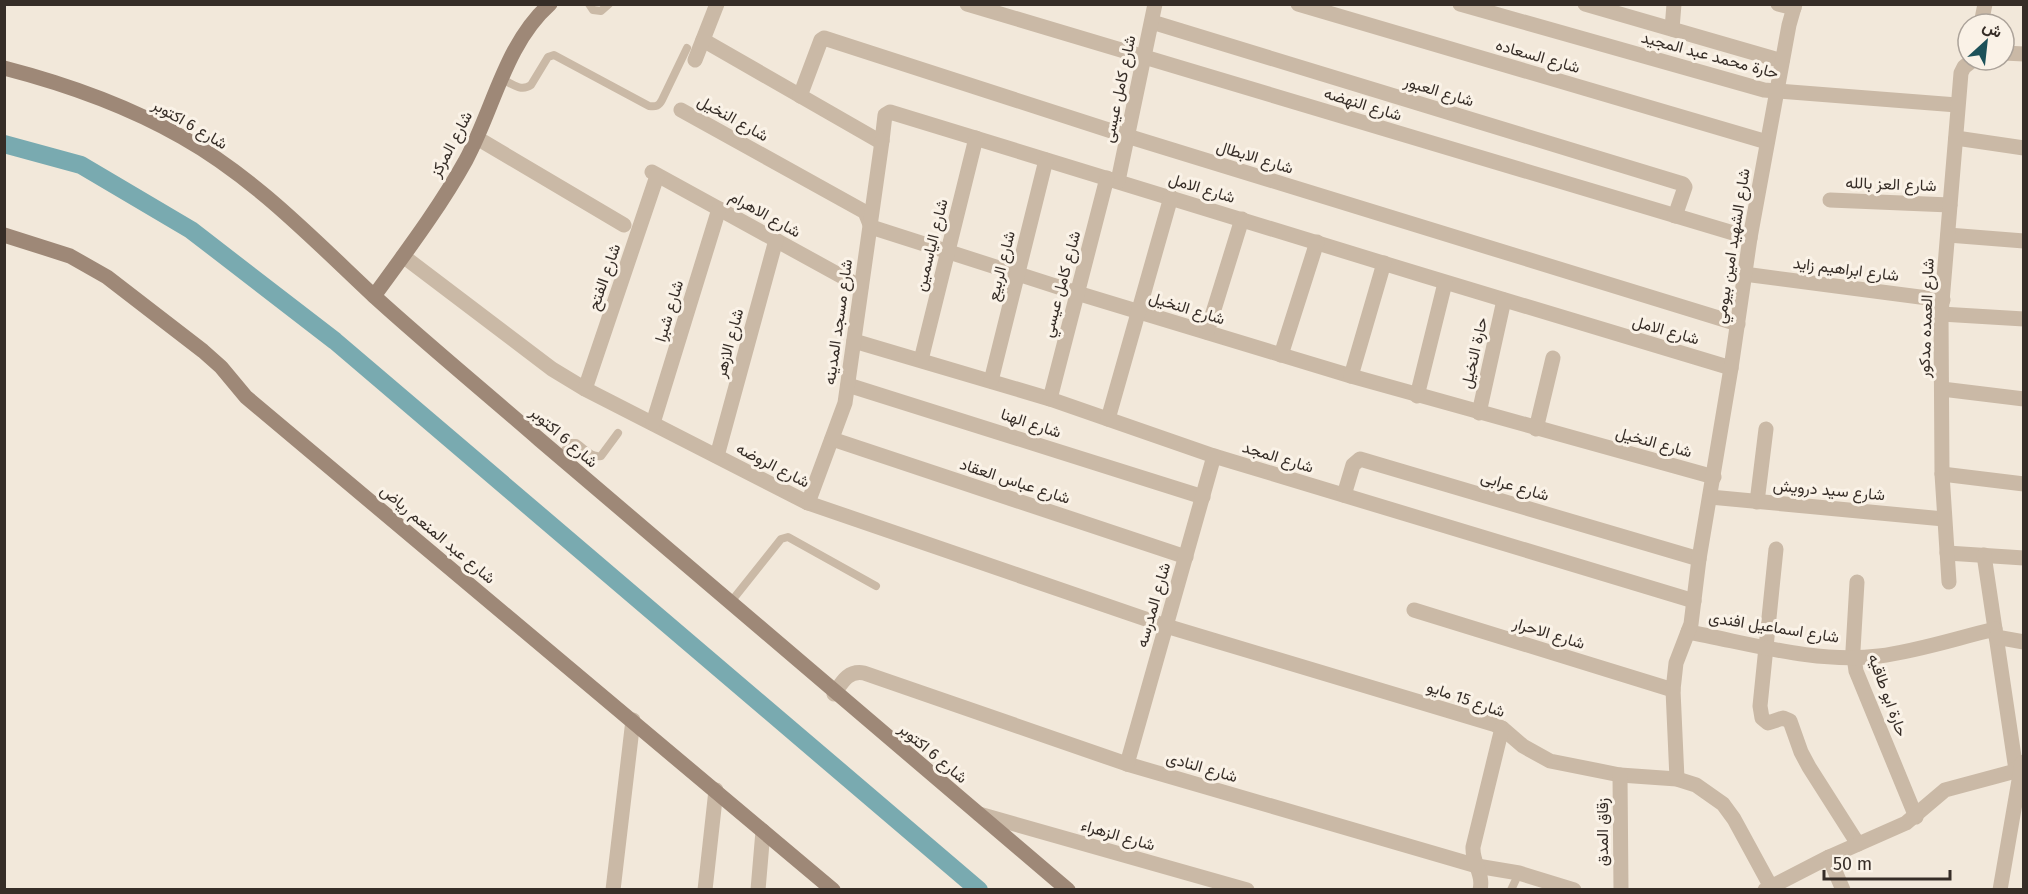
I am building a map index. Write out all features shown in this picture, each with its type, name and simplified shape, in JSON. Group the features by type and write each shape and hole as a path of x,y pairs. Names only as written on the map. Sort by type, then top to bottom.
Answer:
{"main road":[{"name":"شارع المركز","path":"374,296 454,180 477,138 515,48 526,30 550,4"},
{"name":"شارع 6 اكتوبر","path":"4,68 92,94 134,112 183,137 225,165 270,200 374,296 559,457 1068,890"},
{"name":"شارع عبد المنعم رياض","path":"4,235 51,249 88,265 108,277 203,351 221,367 246,397 833,890"}],"street":[{"path":"691,54 703,40 717,4"},
{"name":"شارع النهضه","path":"967,4 1750,238"},
{"name":"شارع السعاده","path":"1298,4 1767,142"},
{"name":"حارة محمد عبد المجيد","path":"1460,4 1776,92 1957,105"},
{"path":"1585,4 1782,61"},
{"path":"1671,30 1674,4"},
{"path":"1778,4 1795,6"},
{"name":"شارع كامل عيسى","path":"1112,179 1127,136 1152,22 1152,5"},
{"name":"شارع الشهيد امين بيومي","path":"1677,779 1673,690 1676,663 1688,632 1694,601 1750,238 1782,61 1795,6"},
{"name":"شارع العبور","path":"1152,22 1683,184 1685,187 1675,216"},
{"name":"شارع الابطال","path":"800,96 821,40 824,38 1127,136 1738,324"},
{"path":"703,40 882,141"},
{"name":"شارع العمده مدكور","path":"1948,582 1942,474 1942,307 1957,105 1962,72"},
{"name":"شارع النخيل","path":"681,110 865,212 871,226 1138,312 1417,396 1714,477"},
{"name":"شارع الامل","path":"882,141 885,116 888,112 1171,197 1444,283 1731,368"},
{"path":"477,138 624,225"},
{"name":"شارع الياسمين","path":"921,360 976,138"},
{"path":"1956,138 2024,148"},
{"name":"شارع مسجد المدينه","path":"808,503 845,403 882,141"},
{"name":"شارع الربيع","path":"991,381 1046,159"},
{"name":"شارع الاهرام","path":"655,174 861,287"},
{"name":"شارع الفتح","path":"585,389 655,174"},
{"name":"شارع كامل عيسي","path":"1050,399 1077,293 1112,179"},
{"path":"1108,419 1171,197"},
{"name":"شارع العز بالله","path":"1830,200 1950,205"},
{"name":"شارع شبرا","path":"653,423 719,209"},
{"path":"1207,332 1242,219"},
{"path":"1948,235 2024,242"},
{"name":"شارع الازهر","path":"717,456 776,240"},
{"path":"1281,355 1317,242"},
{"name":"شارع الروضه","path":"403,256 552,369 585,389 808,503 1166,626"},
{"path":"1351,376 1384,263"},
{"name":"شارع ابراهيم زايد","path":"1744,274 2024,319"},
{"path":"1417,396 1444,283"},
{"name":"حارة النخيل","path":"1479,413 1504,300"},
{"name":"شارع المجد","path":"854,341 1050,399 1214,456 1694,601"},
{"path":"1536,429 1553,358"},
{"name":"شارع الهنا","path":"848,385 1203,496"},
{"path":"1942,389 2024,399"},
{"path":"1757,502 1766,429"},
{"name":"شارع عباس العقاد","path":"832,440 1186,557"},
{"name":"شارع المدرسه","path":"1127,764 1214,456"},
{"name":"شارع عرابى","path":"1344,495 1353,465 1360,459 1699,559"},
{"path":"1942,474 2024,484"},
{"name":"شارع سيد درويش","path":"1710,497 1944,519"},
{"path":"1776,549 1760,706 1762,718 1768,723 1783,718 1790,721 1809,767 1858,844"},
{"path":"1947,553 2024,558"},
{"path":"1984,555 2020,765 2000,890"},
{"name":"حارة ابو طاقيه","path":"1857,582 1854,657 1856,670 1916,817"},
{"name":"شارع الاحرار","path":"1414,610 1673,690"},
{"name":"شارع 15 مايو","path":"1166,626 1493,724 1502,728 1523,746 1550,761 1620,775 1677,779 1696,785 1723,804 1734,819 1768,888"},
{"name":"شارع اسماعيل افندى","path":"1688,632 1819,655 1854,657 1878,656 1996,633"},
{"path":"1996,633 2024,642"},
{"name":"شارع النادى","path":"834,693 845,678 854,672 859,672 1127,764 1477,866 1519,873 1574,890"},
{"path":"613,890 633,720"},
{"path":"1480,890 1481,874 1473,854 1473,847 1502,728"},
{"path":"1768,888 1906,823 1916,817 1945,790 2020,765"},
{"name":"زقاق المدق","path":"1620,775 1621,890"},
{"path":"705,890 716,790"},
{"name":"شارع الزهراء","path":"978,814 1247,890"},
{"path":"758,890 763,831"},
{"path":"1830,857 1843,890"}],"lane":[{"path":"589,4 593,10 601,11 609,4"},
{"path":"502,79 521,89 527,88 548,57 554,55 654,107 659,105 691,54"},
{"path":"559,457 571,443 576,443 596,457 601,456 618,433"},
{"path":"730,603 781,539 788,537 876,586"},
{"path":"1511,890 1519,873"}],"waterway":[{"path":"4,144 81,165 191,230 335,341 979,890"}]}
